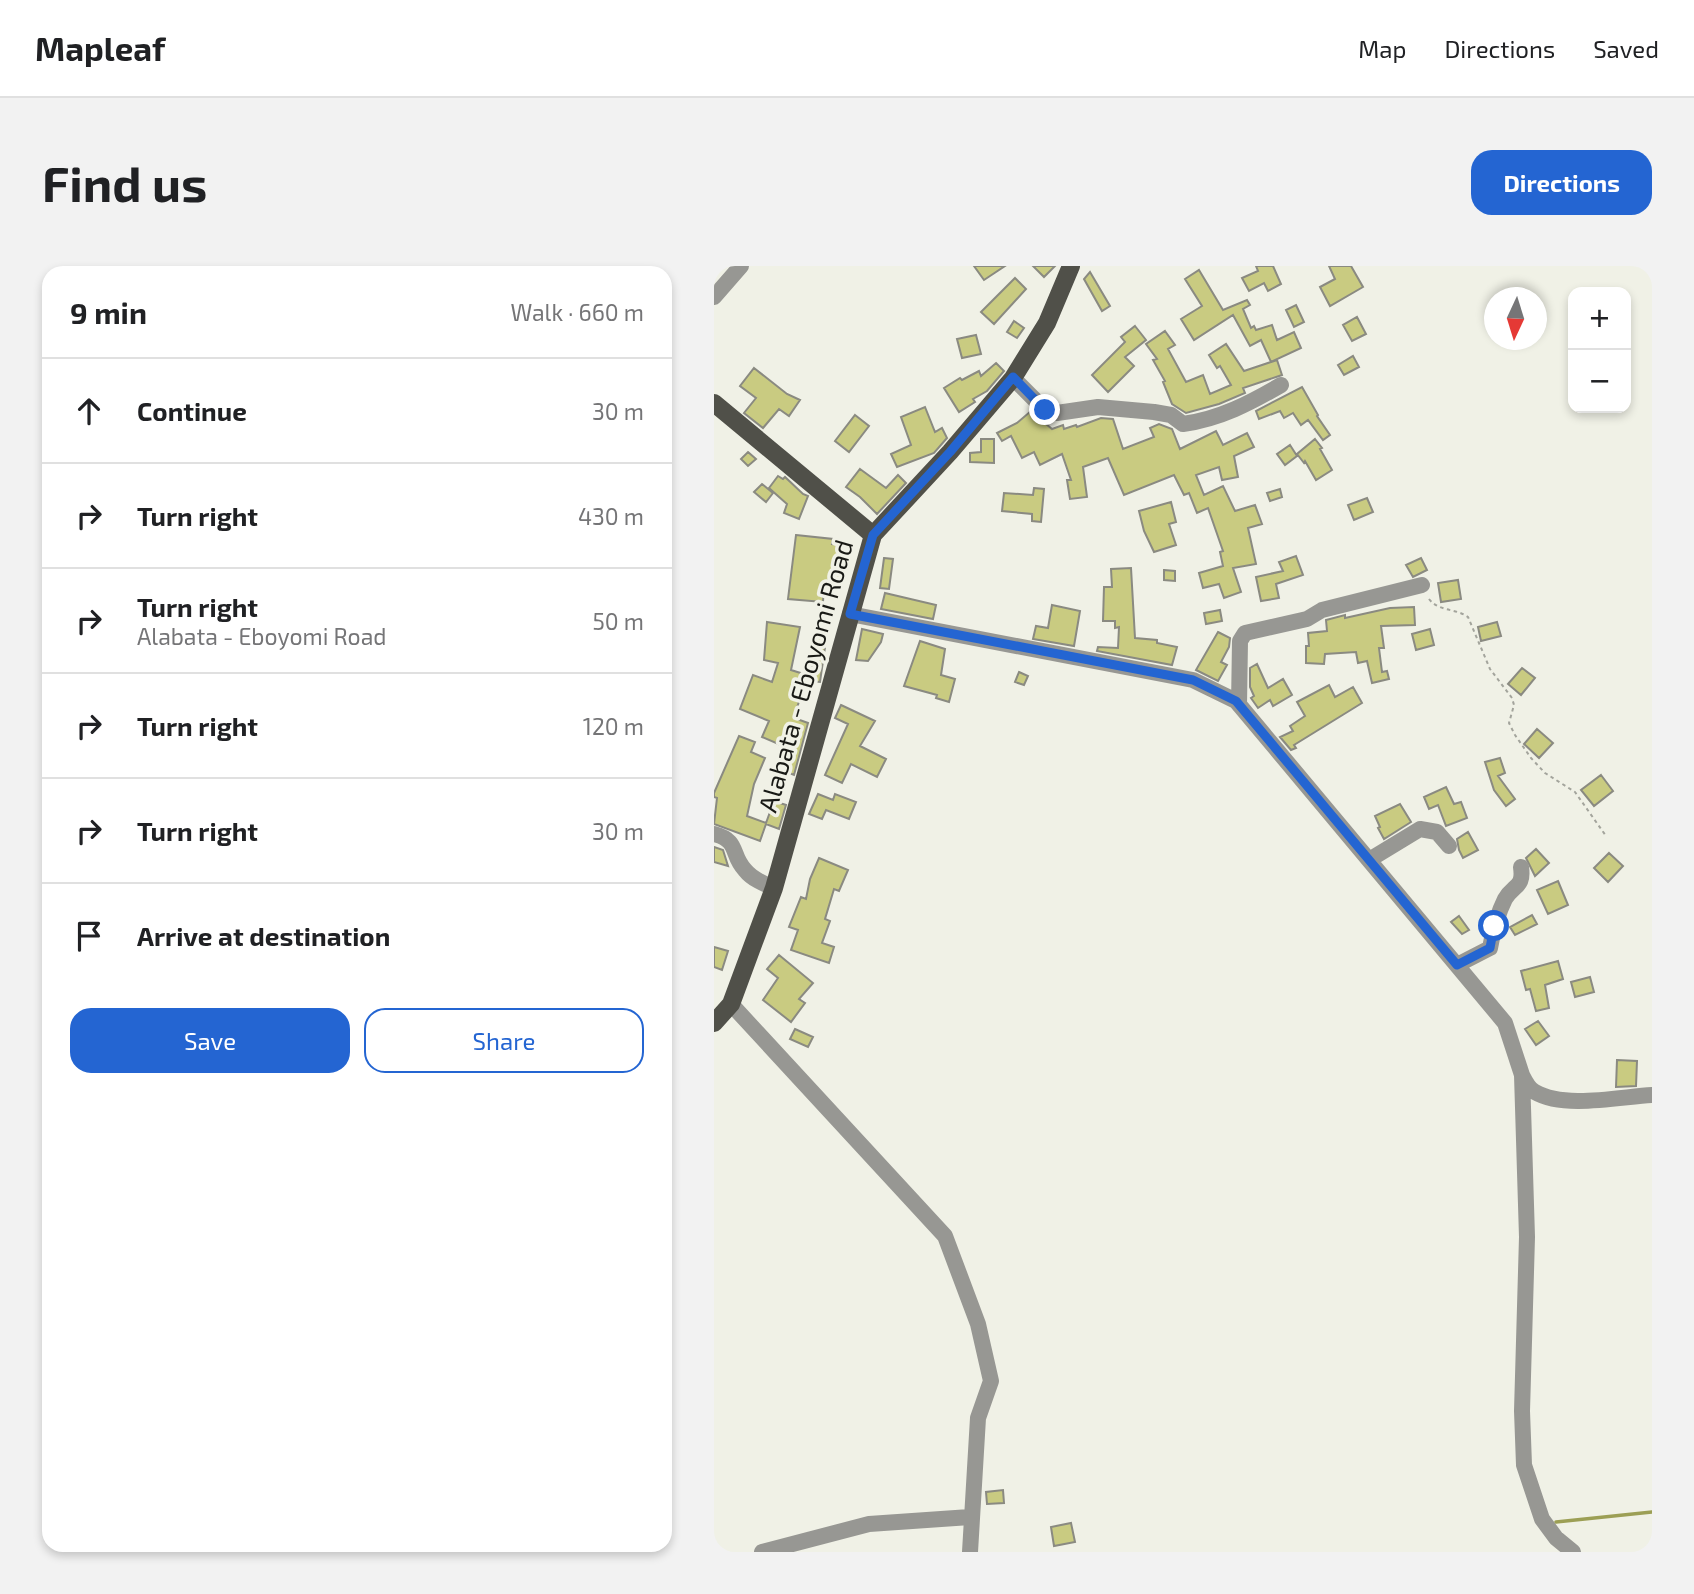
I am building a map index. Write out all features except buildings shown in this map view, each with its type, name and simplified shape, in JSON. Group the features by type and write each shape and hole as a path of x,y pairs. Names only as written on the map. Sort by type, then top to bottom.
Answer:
{"main road":[{"path":"873,535 950,452 1013,377 1046,323 1071,266"},
{"name":"Alabata - Eboyomi Road","path":"714,403 873,535 774,888 731,1004 714,1023"}],"street":[{"path":"714,297 741,266"},
{"path":"1013,377 1045,410 1056,413 1098,407 1154,412 1171,415 1184,424 1203,422 1224,415 1281,385"},
{"path":"1239,705 1240,641 1245,633 1307,619 1322,610 1422,585"},
{"path":"850,614 1193,680 1236,701 1505,1023 1521,1075 1534,1092 1555,1099 1584,1100 1652,1095"},
{"path":"1369,860 1420,829 1437,832 1449,846"},
{"path":"714,834 728,838 745,870 774,888"},
{"path":"1457,965 1490,948 1494,926 1506,898 1520,884 1521,867"},
{"path":"731,1004 945,1236 978,1324 991,1381 978,1418 970,1552"},
{"path":"1521,1075 1527,1237 1522,1411 1524,1465 1542,1520 1556,1538 1573,1552"},
{"path":"762,1552 869,1524 971,1517"}],"path":[{"path":"1430,601 1435,606 1468,617 1490,669 1512,698 1514,705 1509,723 1515,736 1545,772 1575,792 1605,836"}],"waterway":[{"path":"1556,1522 1652,1512"}],"route":[{"path":"1045,410 1013,377 950,452 873,535 850,614 1193,680 1236,701 1457,965 1490,948 1494,926"}]}
